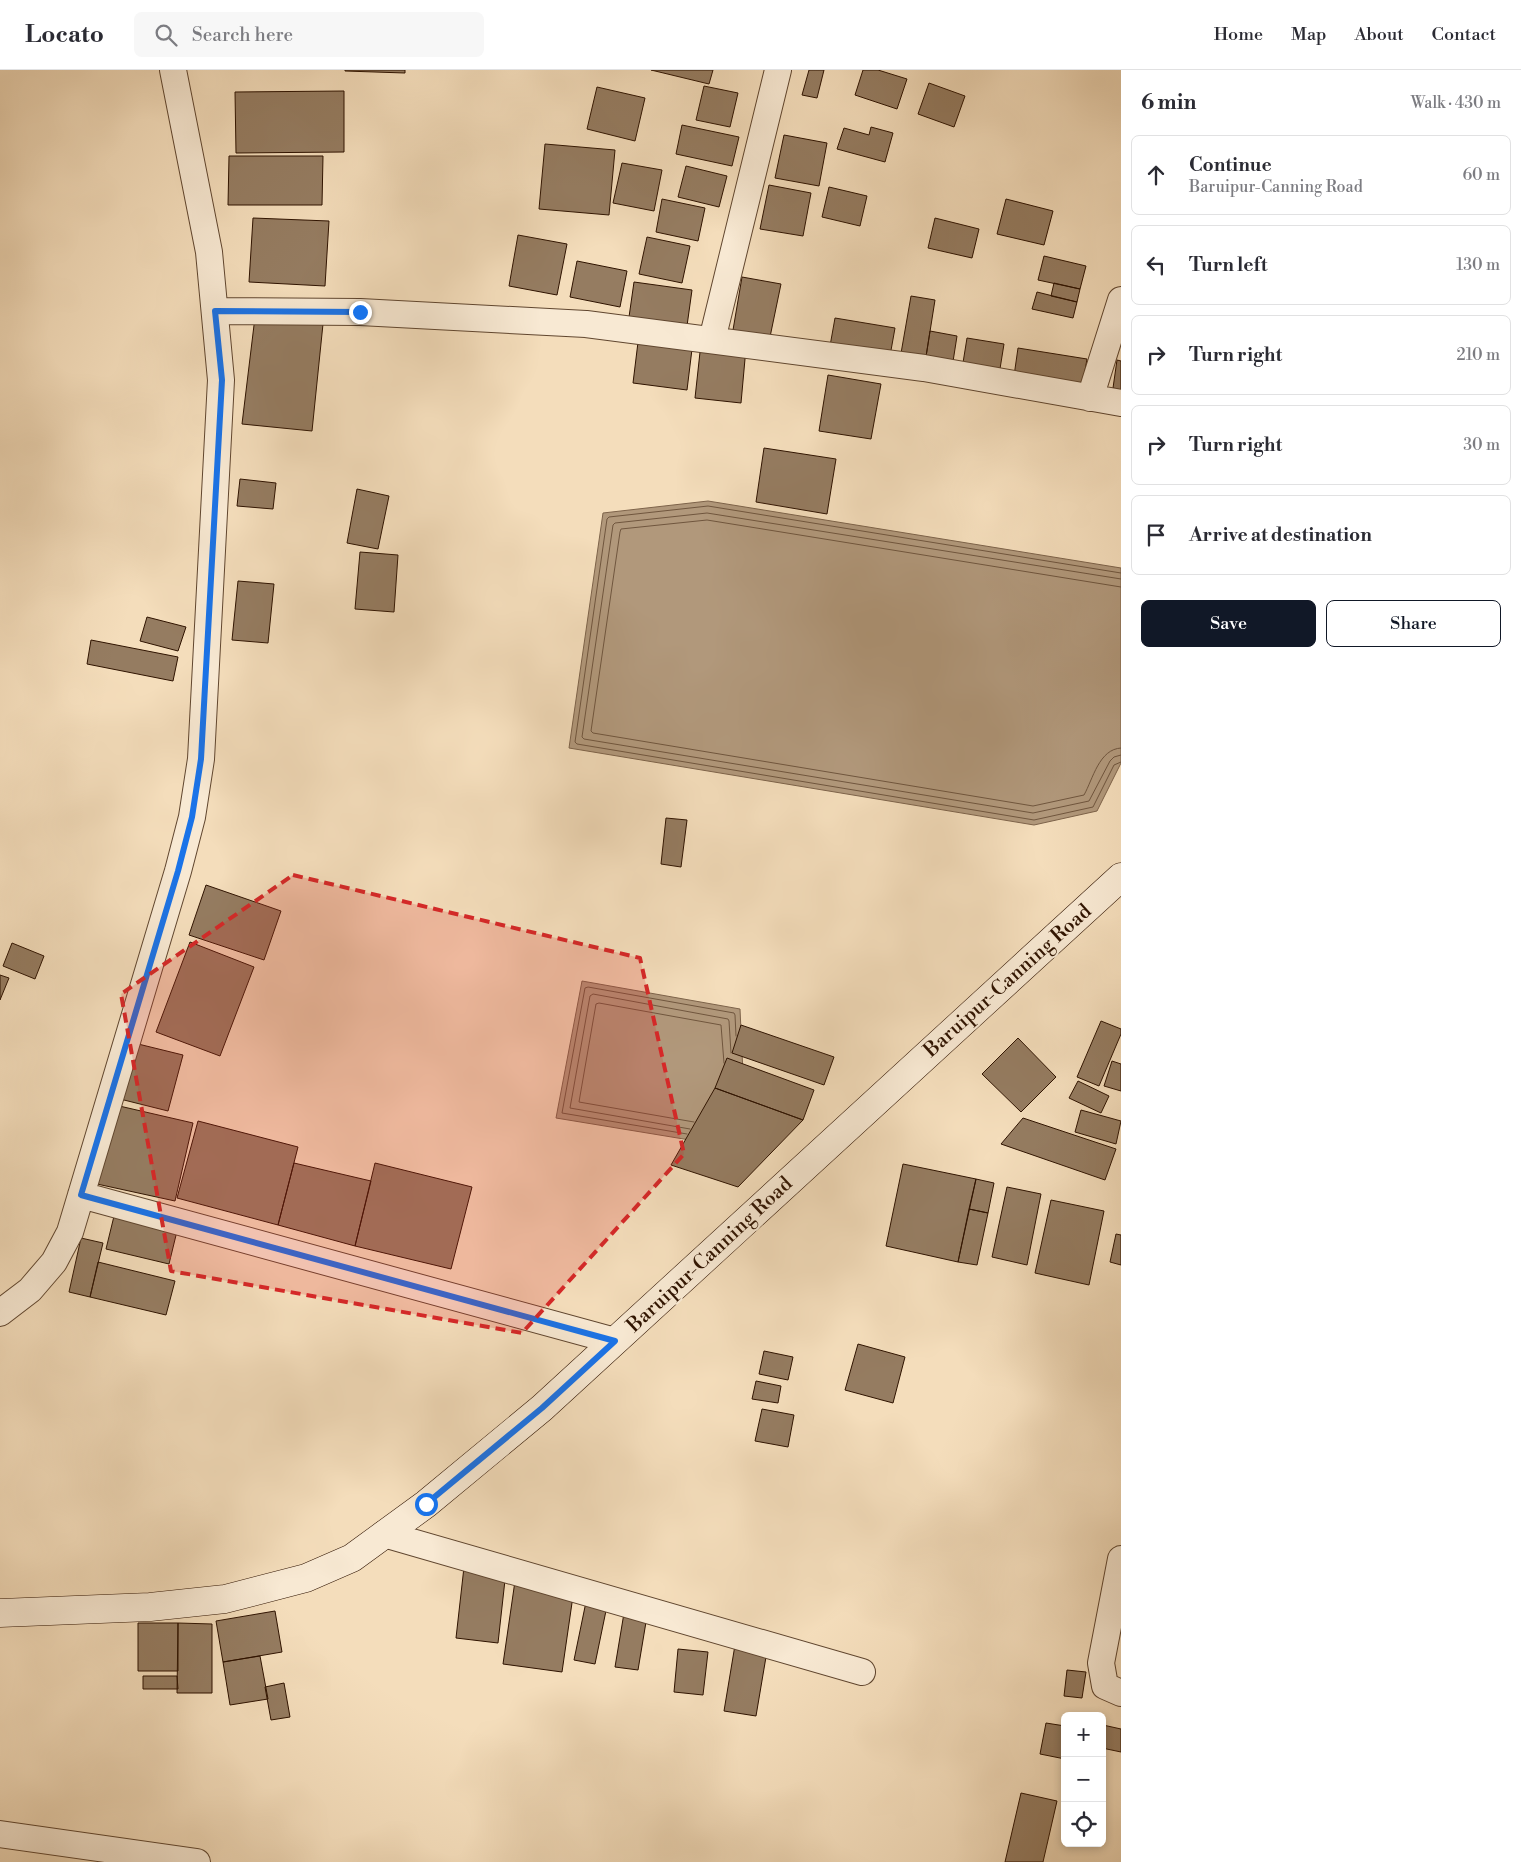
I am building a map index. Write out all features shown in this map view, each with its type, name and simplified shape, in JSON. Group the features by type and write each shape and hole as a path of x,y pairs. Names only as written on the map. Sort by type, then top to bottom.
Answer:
{"main road":[{"name":"Baruipur-Canning Road","path":"0,1613 150,1607 225,1600 306,1578 352,1558 426,1504 542,1408 1121,877"}],"street":[{"path":"0,1313 30,1290 54,1262 70,1232 178,871 192,817 201,759 222,380 210,252 173,70"},
{"path":"712,340 778,70"},
{"path":"1090,398 1121,300"},
{"path":"215,311 360,312 586,324 924,368 1121,403"},
{"path":"81,1195 615,1341"},
{"path":"384,1534 862,1672"},
{"path":"1121,1559 1101,1664 1105,1686 1121,1693"},
{"path":"0,1834 197,1862"}],"highlighted area":[{"path":"293,875 640,958 684,1154 522,1333 171,1271 121,994"}],"water":[{"path":"708,501 1121,568 1121,763 1097,811 1034,825 569,748 603,513"},
{"path":"582,981 740,1009 744,1095 708,1143 556,1118"}],"building":[{"path":"405,70 405,73 345,71"},
{"path":"651,70 713,70 709,84"},
{"path":"809,70 824,70 817,98 802,95"},
{"path":"863,70 878,70 907,79 897,109 855,95"},
{"path":"929,83 965,96 954,127 918,114"},
{"path":"704,86 738,93 730,127 696,120"},
{"path":"597,87 645,98 635,141 587,129"},
{"path":"344,91 344,152 236,153 235,92"},
{"path":"682,125 739,137 732,166 676,154"},
{"path":"871,127 893,133 885,162 837,149 844,128 869,135"},
{"path":"784,135 827,143 819,186 775,178"},
{"path":"545,144 615,150 609,215 539,209"},
{"path":"229,156 323,156 322,205 228,205"},
{"path":"622,163 662,170 654,211 613,203"},
{"path":"686,166 727,176 719,207 678,197"},
{"path":"769,185 811,193 803,236 760,229"},
{"path":"829,187 867,196 860,226 822,217"},
{"path":"662,199 705,208 698,241 656,232"},
{"path":"1006,199 1053,211 1044,245 997,234"},
{"path":"253,218 329,221 325,286 249,282"},
{"path":"935,218 979,229 972,258 928,248"},
{"path":"518,235 567,244 557,295 509,286"},
{"path":"647,237 690,246 682,283 639,274"},
{"path":"1044,256 1086,266 1080,289 1038,280"},
{"path":"577,261 627,271 620,307 570,297"},
{"path":"742,277 781,284 770,337 733,330"},
{"path":"634,282 692,290 686,333 628,324"},
{"path":"1054,283 1080,289 1077,302 1051,296"},
{"path":"1037,292 1077,302 1073,318 1032,309"},
{"path":"911,296 935,300 925,363 900,359"},
{"path":"255,317 323,324 312,431 242,424"},
{"path":"835,318 895,328 890,356 830,346"},
{"path":"930,331 957,336 952,368 925,363"},
{"path":"639,334 693,341 687,390 633,383"},
{"path":"967,338 1004,344 999,375 962,369"},
{"path":"701,343 746,348 741,403 695,398"},
{"path":"1018,348 1087,359 1082,388 1014,376"},
{"path":"1117,360 1121,361 1121,390 1113,388"},
{"path":"828,375 881,384 871,439 819,431"},
{"path":"764,448 836,459 827,514 756,502"},
{"path":"240,479 276,483 273,509 237,506"},
{"path":"357,489 389,496 378,549 347,543"},
{"path":"360,552 398,555 394,612 355,609"},
{"path":"238,581 274,584 268,643 232,640"},
{"path":"147,617 186,627 178,651 140,641"},
{"path":"91,640 178,657 173,681 87,664"},
{"path":"666,818 687,820 681,867 661,864"},
{"path":"206,885 281,911 264,960 189,935"},
{"path":"190,942 254,967 220,1056 156,1032"},
{"path":"12,943 44,956 35,979 3,966"},
{"path":"0,975 9,978 0,1000"},
{"path":"1101,1021 1121,1029 1121,1034 1099,1086 1077,1077"},
{"path":"741,1025 834,1057 824,1085 732,1053"},
{"path":"1018,1038 1056,1077 1021,1112 982,1074"},
{"path":"130,1042 183,1055 168,1111 116,1098"},
{"path":"727,1058 814,1090 803,1120 715,1088"},
{"path":"1112,1061 1121,1064 1121,1091 1104,1086"},
{"path":"1078,1081 1109,1096 1101,1113 1069,1098"},
{"path":"715,1088 803,1120 738,1187 671,1165"},
{"path":"115,1105 193,1123 175,1201 97,1184"},
{"path":"1081,1110 1121,1121 1116,1144 1075,1132"},
{"path":"1023,1118 1116,1149 1105,1180 1001,1144"},
{"path":"198,1121 298,1147 278,1225 177,1198"},
{"path":"294,1163 371,1181 355,1246 278,1225"},
{"path":"375,1163 472,1187 451,1269 355,1246"},
{"path":"903,1164 976,1179 958,1262 886,1246"},
{"path":"976,1179 994,1183 988,1213 969,1209"},
{"path":"1007,1187 1041,1194 1027,1265 992,1257"},
{"path":"1051,1200 1104,1211 1089,1285 1035,1273"},
{"path":"969,1209 988,1213 977,1265 958,1262"},
{"path":"115,1212 178,1227 169,1264 106,1249"},
{"path":"1116,1234 1121,1235 1121,1265 1110,1262"},
{"path":"81,1238 103,1243 90,1297 69,1292"},
{"path":"98,1262 175,1281 166,1315 90,1297"},
{"path":"858,1344 905,1357 893,1403 845,1390"},
{"path":"764,1351 793,1357 788,1380 759,1374"},
{"path":"756,1381 781,1386 778,1403 752,1399"},
{"path":"762,1409 794,1415 788,1447 755,1441"},
{"path":"464,1567 506,1571 498,1643 456,1638"},
{"path":"515,1581 574,1589 562,1672 503,1664"},
{"path":"587,1597 608,1601 595,1664 574,1660"},
{"path":"275,1611 282,1652 223,1662 216,1621"},
{"path":"624,1613 647,1616 638,1670 615,1667"},
{"path":"138,1623 178,1623 178,1671 138,1671"},
{"path":"178,1623 212,1624 212,1693 177,1693"},
{"path":"735,1645 767,1651 756,1716 724,1711"},
{"path":"678,1649 708,1652 703,1695 674,1692"},
{"path":"260,1656 268,1699 230,1705 223,1662"},
{"path":"1067,1670 1086,1672 1082,1698 1064,1696"},
{"path":"143,1676 177,1676 178,1689 143,1689"},
{"path":"284,1683 290,1717 271,1720 265,1687"},
{"path":"1046,1723 1061,1725 1061,1758 1040,1754"},
{"path":"1106,1726 1121,1729 1121,1752 1106,1749"},
{"path":"1021,1793 1057,1801 1043,1862 1005,1862"}],"route":[{"path":"360,312 215,311 222,380 201,759 192,817 178,871 81,1195 615,1341 542,1408 426,1504"}]}
